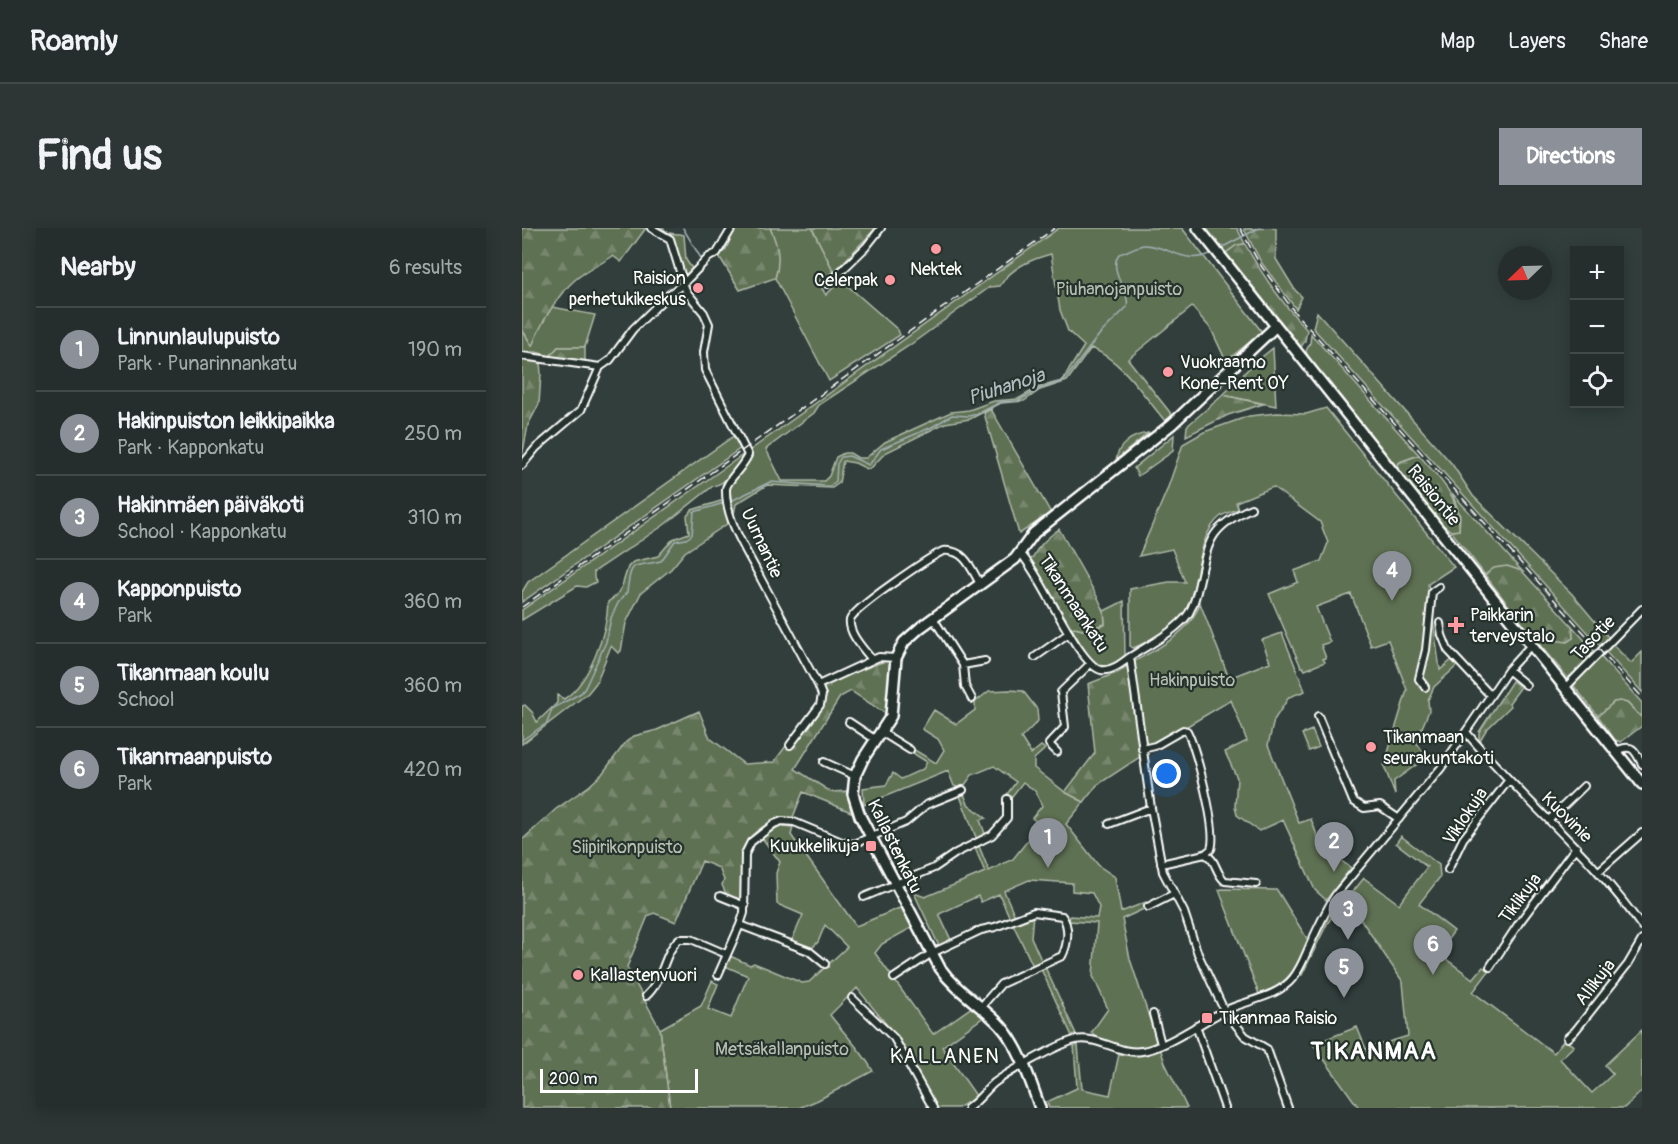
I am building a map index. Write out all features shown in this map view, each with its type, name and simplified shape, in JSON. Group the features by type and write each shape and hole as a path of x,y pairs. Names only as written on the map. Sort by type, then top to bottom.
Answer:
{"street":[{"path":"651,228 670,239 683,284"},
{"path":"522,465 536,448 581,410 600,367 610,360 633,329 683,284 694,271 717,253 732,228"},
{"path":"828,284 866,248 881,228"},
{"name":"Raisiontie","path":"1198,228 1642,784"},
{"name":"Uurnantie","path":"683,284 704,313 709,324 704,352 705,370 748,455 744,465 728,483 726,489 729,513 818,685"},
{"name":"Tikanmaankatu","path":"1276,326 1172,424 1034,533 1020,553 1034,569 1090,664 1106,670 1130,657 1150,808 1161,864 1184,912 1198,954 1224,1010 1245,1036 1267,1048 1288,1108"},
{"path":"522,356 600,367"},
{"path":"1130,657 1187,616 1197,592 1207,549 1213,536 1226,522 1251,508"},
{"path":"872,660 850,626 852,615 865,603 943,551 958,552 963,556 980,584"},
{"path":"824,762 855,776 891,716 896,658 904,642 911,634 1020,553"},
{"path":"1425,687 1419,679 1427,644 1432,592 1439,587"},
{"name":"Tasotie","path":"1566,687 1642,609"},
{"path":"933,618 963,665 965,686 972,699"},
{"path":"1440,623 1448,650 1490,695"},
{"path":"1035,657 1070,633"},
{"path":"968,1108 980,1099 992,1085 1024,1065 1075,1040 1097,1042 1137,1052 1143,1051 1161,1044 1224,1010 1278,990 1292,979 1337,893 1441,768 1508,670 1532,644"},
{"path":"790,745 820,705 822,695 818,685 879,657 896,658"},
{"path":"963,665 986,661"},
{"path":"1057,752 1049,744 1065,727 1061,692 1090,664"},
{"path":"1508,670 1526,685"},
{"path":"1318,716 1353,801 1364,808 1380,806 1399,819"},
{"path":"849,722 910,750"},
{"path":"1142,749 1155,746 1183,730 1187,731 1210,811 1213,844 1209,852 1161,864"},
{"name":"Kuovinie","path":"1466,732 1508,781 1550,819 1599,871 1642,927"},
{"path":"1616,751 1626,747 1630,748 1634,750 1642,764"},
{"name":"Kallastenkatu","path":"855,776 853,794 855,805 932,953 950,981 1004,1030 1024,1065 1040,1108"},
{"name":"Viklokuja","path":"1448,870 1463,838 1508,781"},
{"path":"1550,819 1584,786"},
{"path":"718,975 741,925 745,906 744,854 751,842 774,824 782,821 794,822 848,844 860,842 906,822 926,805 963,790"},
{"path":"864,897 939,866 956,853 992,835 1007,818 1007,799"},
{"path":"1108,824 1150,808"},
{"path":"1599,871 1642,833"},
{"name":"Tiklikuja","path":"1490,967 1519,923 1576,847"},
{"path":"1205,854 1213,860 1217,873 1225,881 1256,884"},
{"path":"1148,906 1174,894"},
{"path":"720,896 745,906"},
{"path":"894,978 932,953 973,933 1035,912 1058,914 1065,919 1067,926 1065,949 1062,956 1001,984 980,1008"},
{"path":"741,925 809,951 825,964"},
{"path":"646,996 656,984 678,939 692,939 726,954"},
{"name":"Allikuja","path":"1567,1038 1623,970 1642,940"},
{"path":"852,998 894,1038 933,1108"},
{"path":"1152,1014 1161,1044"},
{"path":"1196,1026 1225,1108"}],"green space":[{"path":"522,228 646,228 621,262 613,256 576,279 562,293 550,310 532,346 522,329"},
{"path":"655,228 663,228 670,233 684,235 686,260 693,270 684,281 672,237"},
{"path":"735,228 770,228 778,253 775,278 740,290 719,256 726,249"},
{"path":"770,228 812,228 834,272 818,282 826,295 841,280 898,330 900,335 829,381 775,278 777,253"},
{"path":"812,228 876,228 834,272"},
{"name":"Piuhanojanpuisto","path":"1059,228 1182,228 1262,332 1226,361 1211,329 1192,307 1128,359 1172,415 1165,421 1123,370 1091,348 1067,381 1040,390 1024,401 1001,403 970,419 945,423 885,453 871,468 867,469 855,463 843,461 839,483 832,488 767,485 736,504 734,514 729,487 746,466 749,451","holes":["1051,254 1060,310 1068,331 1084,346 1062,381 1039,387 1018,399 994,401 969,410 951,412 885,442 866,458 844,453 836,457 829,476 824,481 782,481 766,449 814,413 819,405 910,345 990,287 1000,286 1022,265"]},
{"path":"1205,228 1237,228 1245,244 1237,245 1226,253"},
{"path":"1276,228 1276,259 1295,290 1302,297 1296,309 1261,262 1244,229"},
{"path":"1245,244 1273,289 1307,330 1301,347 1226,253 1237,245"},
{"path":"552,307 595,315 585,347 558,347 550,356 536,352 522,352 522,329 532,345"},
{"path":"1317,312 1452,464 1473,496 1572,594 1609,638 1601,647 1313,328"},
{"path":"1311,334 1419,455 1400,462 1396,467 1308,357 1306,351"},
{"path":"558,347 585,347 585,363 550,356"},
{"path":"1273,348 1276,406 1223,395 1253,364"},
{"path":"522,360 540,362 541,374 539,404 528,425 522,457"},
{"path":"1223,395 1263,404 1228,415 1186,436 1187,426"},
{"path":"1326,408 1454,567 1428,584 1440,670 1455,657 1460,663 1434,687 1428,700 1429,711 1416,742 1427,757 1394,781 1395,795 1384,766 1407,690 1388,640 1371,646 1351,594 1316,607 1330,642 1321,645 1326,658 1323,659 1325,662 1305,670 1301,667 1269,594 1298,582 1294,571 1321,561 1328,543 1320,522 1273,487 1236,502 1238,509 1221,516 1212,525 1202,549 1189,604 1183,615 1174,624 1152,638 1133,648 1130,646 1130,589 1169,582 1185,582 1172,549 1139,556 1167,490 1183,444 1204,432 1249,416 1277,413 1306,414"},
{"path":"991,409 1051,513 1019,534 984,413"},
{"path":"1148,433 1116,460 1117,454 1127,441"},
{"path":"735,435 741,448 522,602 522,592 528,582"},
{"path":"1174,435 1173,451 1138,476 1134,468"},
{"path":"744,454 732,474 723,482 713,486 664,525 594,572 596,582 586,587 577,586 522,620 522,610"},
{"path":"1419,455 1441,480 1452,498 1459,518 1459,530 1451,531 1441,523 1396,467 1400,462"},
{"path":"1452,493 1522,571 1503,567 1485,575 1451,531 1459,530 1460,516"},
{"path":"724,500 730,522 685,552 671,569 641,593 626,623 621,651 618,653 611,646 596,683 588,693 522,744 522,706 525,705 532,712 537,722 557,703 557,695 564,699 582,681 600,642 608,602 616,596 622,586 628,567 633,562 658,556 673,539 689,533 687,516 692,510"},
{"path":"1059,529 1099,600 1104,611 1105,624 1083,630 1071,627 1031,560 1043,543"},
{"path":"1507,566 1522,571 1572,626 1573,638 1567,642 1533,637 1485,575 1494,568"},
{"path":"1124,601 1125,655 1115,663 1107,666 1099,665 1086,653 1071,627 1083,630 1105,625 1104,611"},
{"name":"Hakinpuisto","path":"1200,603 1229,678 1270,662 1262,640 1282,633 1305,691 1289,697 1274,720 1268,745 1299,823 1311,819 1321,846 1351,868 1326,900 1315,890 1283,820 1259,831 1237,815 1235,806 1237,778 1225,752 1247,741 1231,700 1189,725 1144,747 1133,662 1182,631 1196,613"},
{"path":"1572,626 1596,653 1568,678 1533,637 1548,640 1573,638"},
{"path":"1611,643 1631,663 1642,652 1642,692 1605,651"},
{"path":"1600,656 1642,703 1642,718 1627,703 1614,702 1598,716 1574,686 1575,682"},
{"name":"Siipirikonpuisto","path":"890,661 886,714 851,691 840,697 795,769 831,792 848,791 851,812 803,792 793,817 764,826 752,836 743,849 741,902 727,896 719,868 702,861 676,922 654,913 648,916 627,967 660,1029 670,1108 522,1108 522,840 556,809 602,774 626,742 634,736 657,730 699,711 710,738 744,764 774,762 786,746 791,749 821,708 824,703 824,684"},
{"path":"1128,665 1140,757 1097,785 1084,802 1065,792 1095,753 1088,684 1119,672"},
{"path":"1512,681 1521,687 1509,703 1511,706 1486,730 1479,742 1479,732"},
{"path":"989,691 1023,691 1037,709 1038,721 1021,738 1031,754 1041,746 1045,749 1034,759 1034,768 1065,792 1084,802 1066,824 1099,866 1115,877 1121,912 1146,902 1148,907 1122,919 1130,959 1157,1041 1148,1046 1133,1048 1121,1046 1091,1033 1108,1009 1093,976 1097,923 1069,921 1070,916 1097,918 1099,907 1092,893 1072,891 1072,883 1029,880 1004,891 1015,916 1010,918 999,894 981,902 978,896 939,914 951,940 939,946 914,893 925,897 985,872 975,848 979,846 989,871 1013,859 1040,825 1032,818 1042,806 1035,791 1023,782 1009,800 1005,797 1016,782 994,766 972,775 962,789 954,786 948,771 864,805 863,788 886,785 893,773 901,779 923,769 927,762 911,752 913,749 936,763 944,750 938,739 922,729 934,710 956,724 975,710 975,702"},
{"path":"1614,702 1627,703 1642,718 1642,726 1621,742 1615,740 1598,716"},
{"path":"1312,730 1319,747 1309,751 1302,734"},
{"path":"964,794 968,804 986,818 980,820 986,836 977,840 960,796"},
{"name":"Metsäkallanpuisto","path":"779,826 793,827 791,835 856,926 902,907 913,927 882,944 875,953 933,1034 972,1007 985,1016 942,1047 977,1097 958,1108 935,1108 903,1045 857,988 830,1015 873,1071 799,1108 670,1108 660,1029 701,1006 712,981 718,984 708,1009 731,1018 748,976 725,966 730,956 750,965 754,963 802,983 809,982 847,947 825,925 818,942 810,950 791,942 803,915 777,904 776,873 780,862 762,838"},
{"path":"1401,836 1439,865 1440,877 1419,904 1454,931 1438,953 1473,979 1483,967 1489,971 1473,992 1554,1053 1564,1040 1574,1046 1560,1059 1592,1093 1613,1074 1605,1065 1642,1030 1642,1091 1624,1108 1359,1108 1313,1044 1357,1027 1366,1049 1408,1036 1403,982 1347,899 1364,878 1399,904 1427,867 1396,843"},
{"path":"1219,890 1277,890 1308,940 1296,967 1278,986 1259,994"},
{"path":"1337,893 1344,900 1327,924 1302,975 1298,971"},
{"path":"1033,914 1031,937 1042,962 1033,966 1013,924"},
{"path":"1045,967 1076,1034 1072,1036 1041,969"},
{"path":"1078,1045 1082,1089 1110,1095 1119,1054 1133,1056 1160,1048 1187,1108 1049,1108 1047,1102 1077,1088 1074,1046"}],"waterway":[{"path":"683,228 702,260"},
{"name":"Piuhanoja","path":"1219,249 1259,228"},
{"name":"Piuhanoja","path":"731,501 770,482 830,486 836,481 837,464 841,457 849,456 869,465 881,449 932,427 952,415 977,414 1001,402 1018,401 1041,388 1063,382 1099,335 1127,307 1126,294 1117,274 1116,261 1119,254 1143,245 1155,246 1194,258 1212,253"},
{"name":"Piuhanoja","path":"522,740 547,723 552,709 581,693 585,688 606,642 611,618 618,603 627,592 632,569 635,566 661,561 675,541 692,535 694,512 724,503"}],"railway":[{"path":"522,607 1055,228"},
{"path":"1240,228 1259,263 1296,314 1642,697"}],"place":[{"name":"Nektek","path":"936,249"},
{"name":"Celerpak","path":"890,280"},
{"name":"Raision perhetukikeskus","path":"698,288"},
{"name":"Vuokraamo Kone-Rent OY","path":"1168,372"},
{"name":"Kapponpuisto","path":"1392,601"},
{"name":"Paikkarin terveystalo","path":"1456,625"},
{"name":"Tikanmaan seurakuntakoti","path":"1371,747"},
{"name":"Kuukkelikuja","path":"871,846"},
{"name":"Linnunlaulupuisto","path":"1048,868"},
{"name":"Hakinpuiston leikkipaikka","path":"1334,872"},
{"name":"Hakinmäen päiväkoti","path":"1348,940"},
{"name":"Kallastenvuori","path":"578,975"},
{"name":"Tikanmaanpuisto","path":"1433,975"},
{"name":"Tikanmaan koulu","path":"1344,998"},
{"name":"Tikanmaa Raisio","path":"1207,1018"}],"district":[{"name":"TIKANMAA","path":"1374,1051"},
{"name":"KALLANEN","path":"945,1056"}]}
